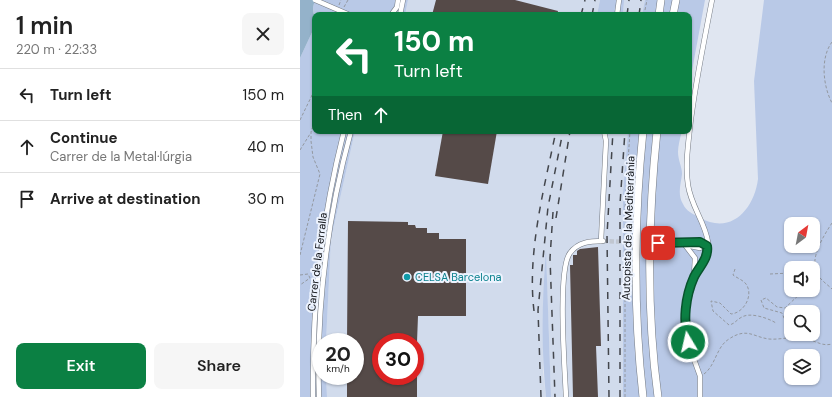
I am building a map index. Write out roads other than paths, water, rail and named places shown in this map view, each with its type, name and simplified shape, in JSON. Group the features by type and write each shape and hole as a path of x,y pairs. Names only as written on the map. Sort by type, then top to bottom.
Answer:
{"highway":[{"path":"659,12 661,0"},
{"path":"674,12 676,0"},
{"name":"Autopista de la Mediterrània","path":"643,134 637,215 636,280 637,333 643,397"},
{"name":"Autopista de la Mediterrània","path":"657,134 650,228 652,331 658,397"}],"street":[{"path":"315,0 343,12"},
{"path":"393,12 397,7 398,0"},
{"path":"401,12 403,0"},
{"path":"616,12 618,0"},
{"path":"692,114 712,0"},
{"name":"Carrer de la Ferralla","path":"313,397 313,330 316,290 327,208 343,134"},
{"name":"Carrer de la Ferralla","path":"320,397 318,348 328,238 350,134"},
{"path":"566,397 563,314 565,262 570,253 578,245 588,242 602,241 606,141 605,134"},
{"path":"690,134 687,160 688,183 691,198 705,229 708,242 706,245 707,255 694,278"},
{"path":"658,243 683,244 700,242 706,245"},
{"path":"683,244 695,258 694,278 686,310 685,321 691,351 700,376 700,397"}],"tunnel":[{"path":"603,241 658,243"}],"railway":[{"path":"582,12 585,0"},
{"path":"593,12 595,0"},
{"path":"627,12 629,0"},
{"path":"639,12 641,0"},
{"path":"534,311 532,289 535,243 542,198 555,134"},
{"path":"541,397 538,310 548,207 562,134"},
{"path":"556,218 570,134"},
{"path":"609,397 607,235 613,134"},
{"path":"620,397 620,204 625,134"},
{"path":"553,212 550,258 555,397"}],"place":[{"name":"CELSA Barcelona","path":"407,277"}]}
